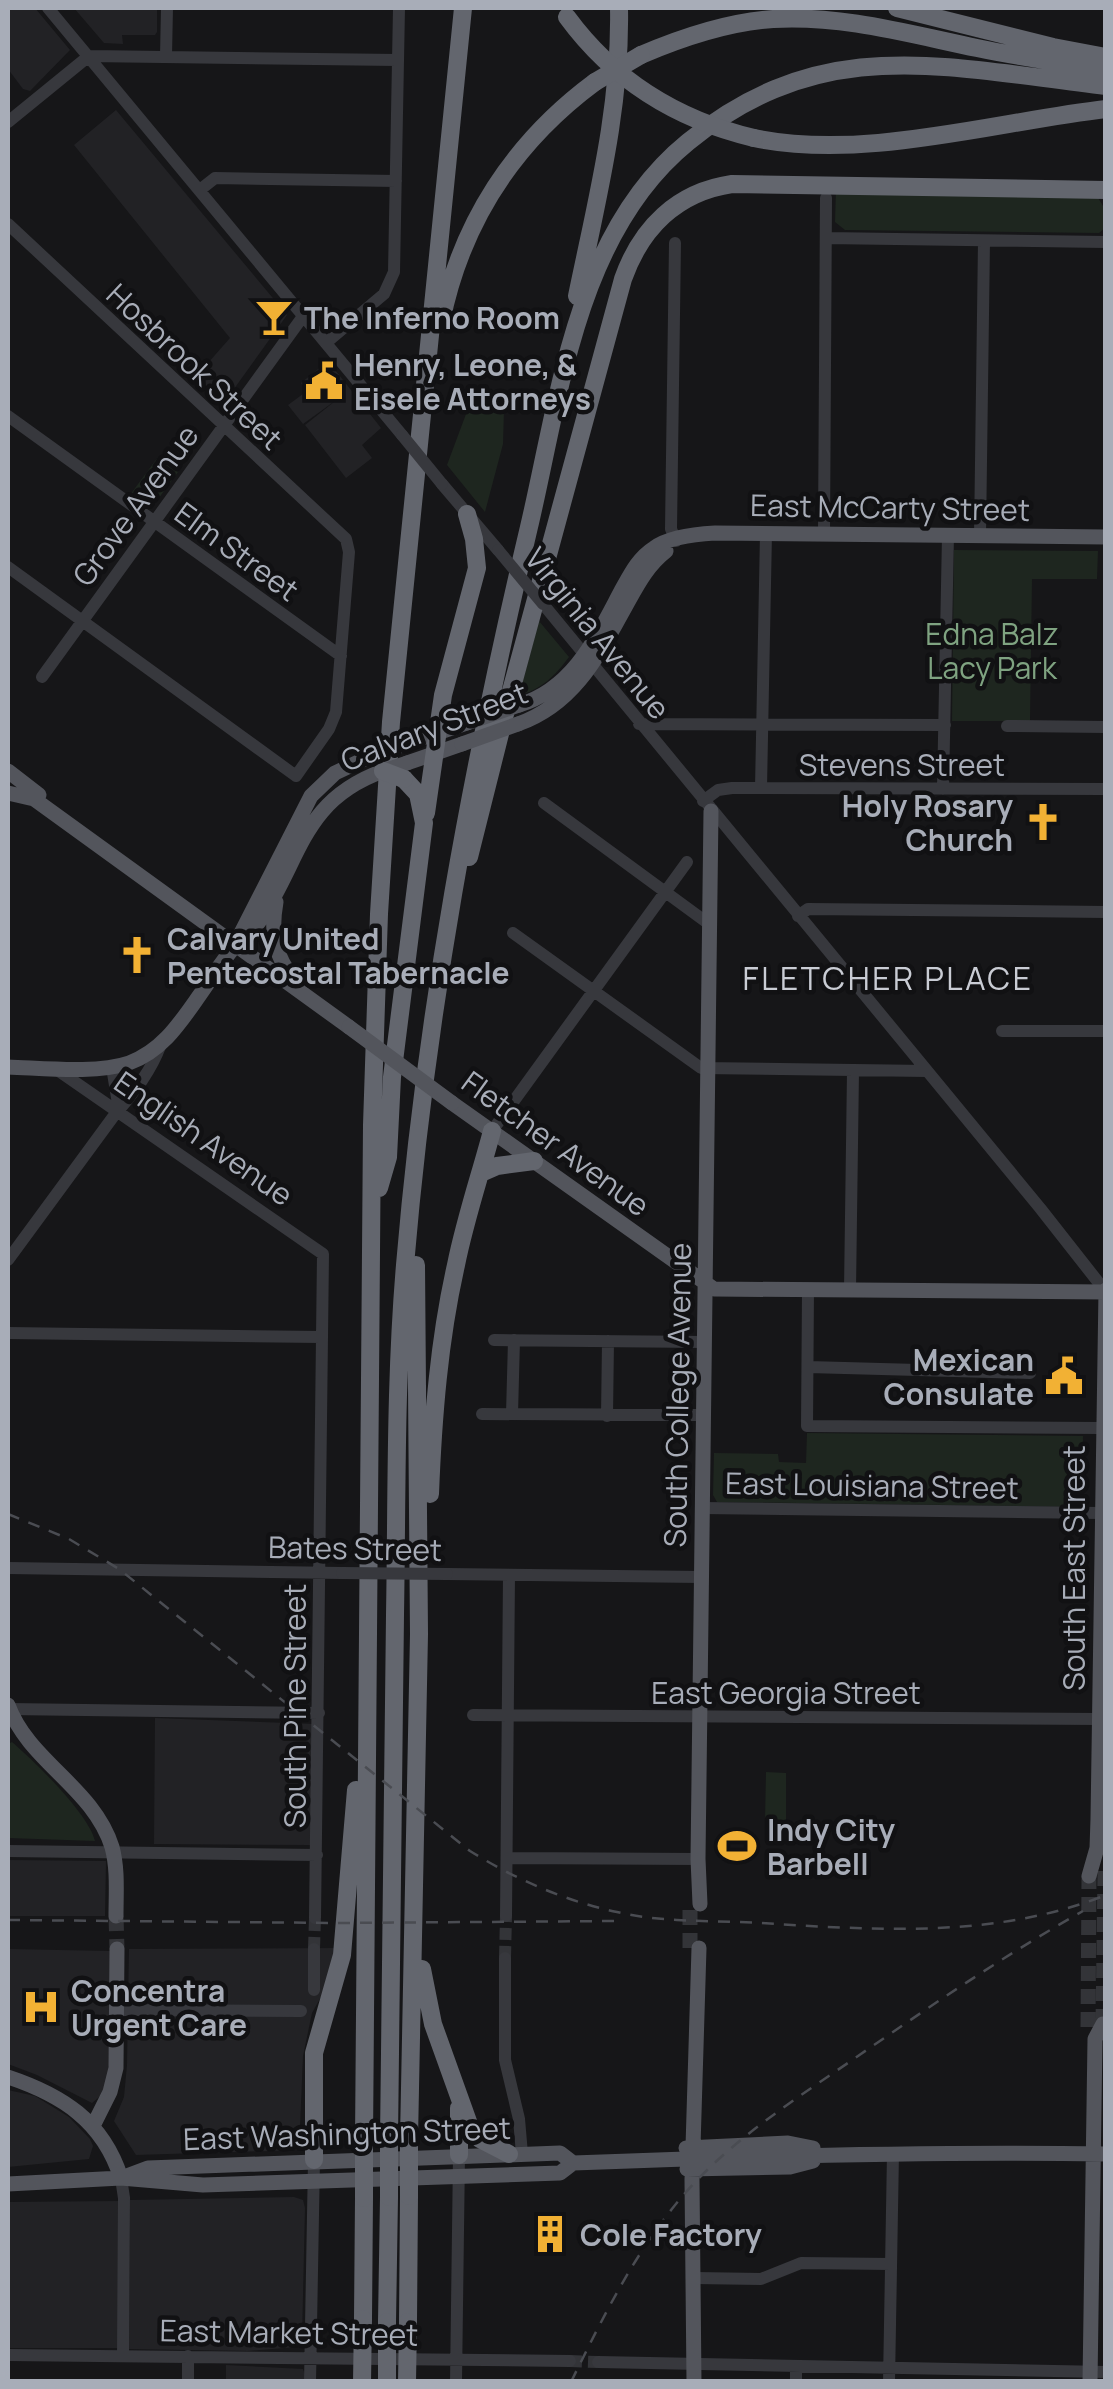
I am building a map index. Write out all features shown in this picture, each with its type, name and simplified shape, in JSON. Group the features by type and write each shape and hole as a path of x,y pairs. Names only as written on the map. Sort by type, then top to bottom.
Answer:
{"highway":[{"path":"362,2382 372,1125 383,822 463,8"},
{"path":"566,370 577,294 615,108 619,8"},
{"path":"897,8 1053,48 1106,56"},
{"path":"564,12 607,63 645,93 690,118 754,138 812,146 861,144 1106,109"},
{"path":"424,416 448,292 478,213 527,143 596,82 640,55 729,25 814,18 860,23 1008,55 1106,69"},
{"path":"387,2382 399,1375 414,1169 443,942 478,747 566,370 594,276 629,208 684,145 742,105 811,76 887,64 936,65 1106,86"},
{"path":"430,1048 473,840 508,702 623,280 648,230 683,200 707,189 732,184 1106,190"},
{"path":"373,1208 388,1158 394,1064 437,733 477,568 468,514"},
{"path":"374,768 406,771 418,794 424,824"},
{"path":"419,1634 440,1354 458,1255 492,1131"},
{"path":"481,1173 503,1164 534,1161"},
{"path":"407,2382 419,1634 414,1169"},
{"path":"314,2160 314,2053 342,1955 352,1819 366,1716"},
{"path":"416,1874 425,1992 458,2098 476,2135 516,2154"},
{"path":"458,2098 459,2156"}],"main road":[{"name":"East McCarty Street","path":"676,541 703,533 1106,537"},
{"name":"Calvary Street","path":"406,771 435,753 518,724 557,705 648,569 676,541"},
{"name":"Calvary Street","path":"112,1067 134,1061 161,1044 235,946 261,920 303,838 326,804 408,743 519,705 554,688 588,660"},
{"name":"Calvary Street","path":"235,946 311,796 335,773 374,768"},
{"name":"Fletcher Avenue","path":"8,771 36,791 49,810"},
{"name":"Fletcher Avenue","path":"8,793 31,797 714,1289 1106,1291"},
{"name":"South College Avenue","path":"695,1904 706,1284 707,806"},
{"path":"279,887 272,922 274,946 304,993"},
{"name":"English Avenue","path":"8,1067 112,1067"},
{"name":"South East Street","path":"1097,1873 1106,1291"},
{"path":"8,1709 26,1739 95,1812 114,1853 116,1916"},
{"path":"694,2382 694,2252 688,2242 686,2182 694,2158 695,1948"},
{"path":"93,2126 115,2077 117,1949"},
{"path":"1096,2375 1098,2032"},
{"path":"8,2077 48,2092 93,2126 114,2156 121,2178"},
{"name":"East Washington Street","path":"121,2178 148,2168 314,2160 560,2153 574,2163"},
{"name":"East Washington Street","path":"8,2184 121,2178 194,2185 560,2173 574,2163 694,2158 1099,2153"}],"street":[{"name":"Virginia Avenue","path":"48,8 560,624 1106,1291"},
{"path":"166,56 167,8"},
{"path":"327,342 384,294 395,268 399,8"},
{"path":"8,122 88,56 397,60"},
{"path":"201,190 215,178 396,180"},
{"path":"824,534 826,198"},
{"name":"Hosbrook Street","path":"8,224 348,544 340,656"},
{"path":"826,238 1106,242"},
{"path":"980,536 984,240"},
{"path":"675,243 670,529 676,541"},
{"name":"Grove Avenue","path":"42,677 304,315"},
{"name":"Elm Street","path":"8,416 340,656"},
{"path":"761,788 766,533"},
{"path":"943,789 948,535"},
{"path":"8,567 296,776 333,722 340,656"},
{"path":"639,724 945,726"},
{"path":"1008,726 1106,727"},
{"name":"Stevens Street","path":"707,806 721,789 1106,790"},
{"path":"544,803 709,924"},
{"path":"492,1131 687,862"},
{"path":"798,916 808,909 1106,912"},
{"path":"513,933 707,1070 926,1071"},
{"path":"1002,1031 1106,1031"},
{"name":"Calvary Street","path":"8,1260 119,1110 128,1104 152,1068 161,1044"},
{"name":"English Avenue","path":"54,1067 323,1254"},
{"path":"112,1067 119,1110"},
{"path":"850,1290 853,1072"},
{"name":"South Pine Street","path":"315,1918 323,1254"},
{"path":"808,1290 808,1426 1101,1428"},
{"path":"8,1333 321,1338"},
{"path":"494,1340 704,1342"},
{"path":"512,1414 514,1340"},
{"path":"607,1416 608,1342"},
{"path":"808,1367 1030,1373"},
{"path":"482,1414 704,1415"},
{"name":"East Louisiana Street","path":"702,1508 1101,1513"},
{"name":"Bates Street","path":"8,1568 702,1577"},
{"path":"506,1916 509,1574"},
{"path":"8,1709 318,1713"},
{"name":"East Georgia Street","path":"473,1715 1099,1719"},
{"path":"8,1851 317,1854"},
{"path":"507,1858 698,1859"},
{"path":"314,1950 314,1990"},
{"path":"506,1958 504,2060 519,2119 516,2154"},
{"path":"118,2010 301,2012"},
{"path":"889,2375 893,2153"},
{"path":"456,2382 459,2156"},
{"path":"310,2382 314,2160"},
{"path":"121,2178 123,2355"},
{"path":"695,2278 760,2279 801,2263 891,2264"},
{"name":"East Market Street","path":"8,2355 570,2361"},
{"path":"188,2356 188,2382"},
{"path":"598,2362 796,2366 889,2375 1096,2375"},
{"path":"796,2366 796,2382"}],"shaded area":[{"path":"8,8 35,8 70,50 30,91 23,89 8,69"},
{"path":"74,8 157,8 157,32 122,35 123,44 104,43"},
{"path":"116,110 287,315 221,407 193,380 230,338 74,145"},
{"path":"328,361 381,428 362,445 372,458 346,478 305,425 339,398 303,424 288,405 307,391 301,383"},
{"path":"155,1718 315,1724 312,1845 154,1844"},
{"path":"8,1860 106,1861 105,1916 8,1916"},
{"path":"339,1948 326,1988 312,2013 303,2056 299,2150 136,2155 114,2121 124,2097 127,2065 129,1949"},
{"path":"8,1949 110,1951 113,2044 104,2093 92,2103 8,2064"},
{"path":"8,2090 35,2096 69,2117 90,2139 93,2146 89,2159 8,2167"},
{"path":"130,2200 303,2200 305,2208 302,2339 297,2347 248,2351 129,2349"},
{"path":"120,2201 118,2348 8,2348 8,2202"},
{"path":"226,2365 303,2369 307,2382 226,2382"}],"green space":[{"path":"836,189 1097,196 1106,211 1105,228 1099,233 845,230 835,222"},
{"path":"472,398 496,401 504,410 503,444 485,512 447,465"},
{"path":"158,457 178,472 150,510 130,495"},
{"name":"Edna Balz Lacy Park","path":"954,550 1098,551 1097,579 1032,579 1030,721 952,721"},
{"path":"539,621 569,657 547,681 519,695"},
{"path":"807,1433 1083,1436 1082,1507 717,1502 713,1495 714,1453 778,1454 779,1462 806,1463"},
{"path":"12,1742 72,1803 95,1841 8,1838 8,1744"},
{"path":"766,1772 786,1773 786,1820 765,1820"}],"tunnel":[{"path":"1103,2024 1105,1871"},
{"path":"1088,2027 1089,1876"},
{"path":"690,1904 690,1948"},
{"path":"116,1916 117,1949"},
{"path":"505,1958 506,1916"},
{"path":"314,1949 315,1918"},
{"path":"570,2361 598,2362"}],"railway":[{"path":"8,1514 69,1539 119,1569 470,1851 560,1895 653,1918 891,1929 1021,1919 1106,1895"},
{"path":"571,2382 607,2310 648,2242 680,2199 720,2158 913,2018 1083,1911"},
{"path":"8,1920 616,1921"}],"place":[{"name":"The Inferno Room","path":"274,317"},
{"name":"Henry, Leone, & Eisele Attorneys","path":"324,381"},
{"name":"Holy Rosary Church","path":"1043,822"},
{"name":"Calvary United Pentecostal Tabernacle","path":"137,955"},
{"name":"Mexican Consulate","path":"1064,1376"},
{"name":"Indy City Barbell","path":"737,1846"},
{"name":"Concentra Urgent Care","path":"41,2007"},
{"name":"Cole Factory","path":"550,2234"}],"district":[{"name":"FLETCHER PLACE","path":"888,978"}]}
